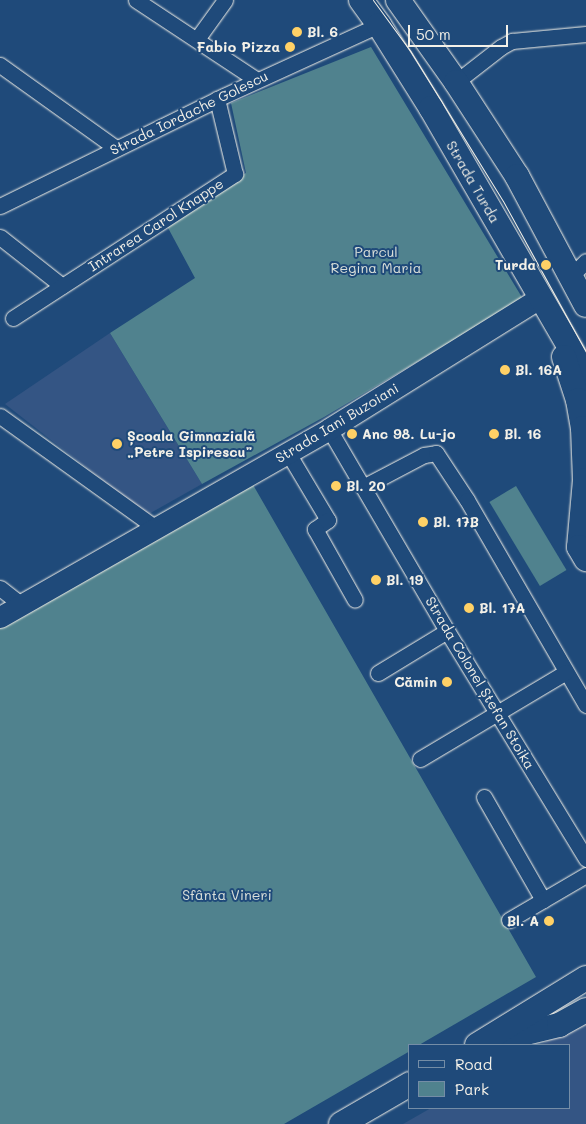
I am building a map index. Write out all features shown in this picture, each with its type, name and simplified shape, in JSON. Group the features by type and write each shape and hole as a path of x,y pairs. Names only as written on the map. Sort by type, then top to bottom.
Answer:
{"main road":[{"name":"Strada Turda","path":"361,0 379,25 542,297 584,371"},
{"path":"398,0 456,82 579,268 586,294"},
{"path":"579,268 586,305"},
{"path":"542,297 578,400 586,458 579,547 586,559"},
{"path":"479,1044 586,978"},
{"path":"481,1044 559,1025 586,1010"},
{"path":"341,1124 408,1085"}],"street":[{"path":"136,0 257,80"},
{"path":"197,39 225,0"},
{"name":"Strada Iordache Golescu","path":"0,206 217,99 379,25"},
{"path":"456,82 501,47 512,42 586,34"},
{"path":"0,65 116,148"},
{"name":"Intrarea Carol Knappe","path":"13,318 235,174 217,99"},
{"path":"0,237 62,286"},
{"name":"Strada Iani Buzoiani","path":"0,617 329,429 542,297"},
{"path":"0,416 157,529"},
{"name":"Strada Colonel Ștefan Stoika","path":"329,429 447,631 586,859"},
{"path":"288,452 328,520 315,529 355,600"},
{"path":"363,486 424,455 436,453 467,500 586,705"},
{"path":"0,588 22,605"},
{"path":"378,673 447,631"},
{"path":"420,759 566,672"},
{"path":"484,797 543,900"},
{"path":"509,920 586,875"}],"shaded area":[{"name":"Școala Gimnazială „Petre Ispirescu”","path":"110,333 202,484 147,515 5,404"},
{"path":"586,1019 586,1124 403,1124 429,1109 571,1109 571,1044 542,1044"}],"green space":[{"name":"Parcul Regina Maria","path":"371,47 523,299 324,417 202,484 110,333 195,278 167,226 230,181 246,173 231,103"},
{"name":"Sfânta Vineri","path":"252,483 536,977 421,1044 408,1044 408,1052 284,1124 0,1124 0,624"},
{"path":"516,486 566,570 540,586 489,502"}],"tram line":[{"path":"373,0 411,52 503,201 586,352"}],"place":[{"name":"Bl. 6","path":"297,32"},
{"name":"Fabio Pizza","path":"290,47"},
{"name":"Turda","path":"546,265"},
{"name":"Bl. 16A","path":"505,370"},
{"name":"Anc 98. Lu-jo","path":"352,434"},
{"name":"Bl. 16","path":"494,434"},
{"name":"Școala Gimnazială „Petre Ispirescu”","path":"117,444"},
{"name":"Bl. 20","path":"336,486"},
{"name":"Bl. 17B","path":"423,522"},
{"name":"Bl. 19","path":"376,580"},
{"name":"Bl. 17A","path":"469,608"},
{"name":"Cămin","path":"447,682"},
{"name":"Bl. A","path":"549,921"}]}
